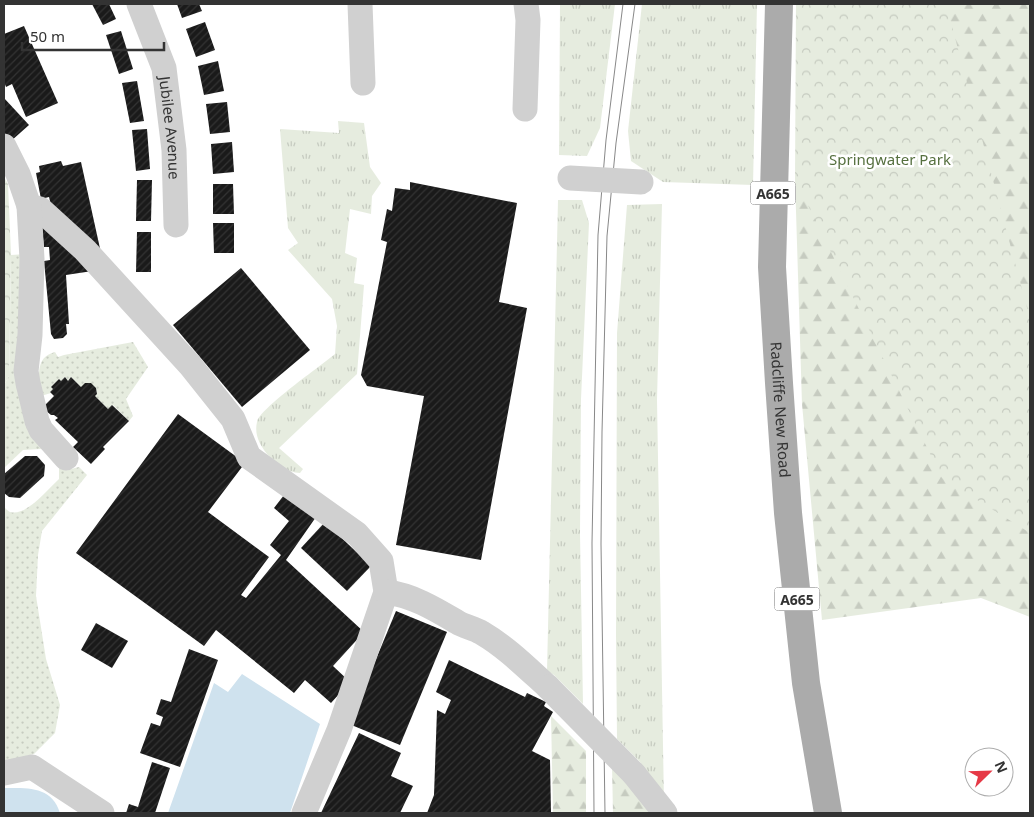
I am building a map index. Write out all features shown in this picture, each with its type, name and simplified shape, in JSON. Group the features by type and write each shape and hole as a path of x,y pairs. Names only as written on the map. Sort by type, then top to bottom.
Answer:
{"main road":[{"name":"Radcliffe New Road","path":"779,4 772,267 779,383 788,513 806,683 828,813"}],"street":[{"name":"Jubilee Avenue","path":"139,4 164,68 174,150 176,225"},
{"path":"360,4 363,83"},
{"path":"525,109 528,20 526,4"},
{"path":"4,146 18,174 29,206 32,260 30,335 26,362 27,377 37,421 41,430 66,458"},
{"path":"570,178 641,182"},
{"path":"29,206 40,209 84,250 190,365 232,419 249,457 357,534 381,561 386,592 339,730 304,813"},
{"path":"386,592 399,594 433,608 465,627 481,632 504,649 548,687 634,774 665,813"},
{"path":"4,773 32,767 102,813"}],"green space":[{"path":"560,4 615,4 600,128 587,156 559,155"},
{"path":"642,4 757,4 753,185 663,182 631,161 628,131"},
{"name":"Springwater Park","path":"796,4 946,4 1030,319 1030,533 942,478 795,179"},
{"path":"852,4 1030,4 1030,617 981,598 822,620 802,404 795,179 824,162"},
{"path":"338,121 364,123 370,167 381,183 372,196 371,214 350,209 345,253 357,258 354,283 364,285 357,374 279,448 303,469 300,473 295,473 282,467 267,454 258,439 256,431 257,422 268,407 279,397 335,354 337,326 332,299 288,250 298,243 288,228 280,129 339,133"},
{"path":"4,177 8,184 11,255 9,376 4,385"},
{"path":"558,200 582,200 589,223 581,399 580,534 583,704 554,675 547,671"},
{"path":"662,204 657,400 664,803 640,762 617,739 616,635 617,333 627,205"},
{"path":"27,254 25,374 41,449 23,450 4,468 4,385 9,376 11,255"},
{"path":"133,342 148,367 126,399 133,416 129,421 113,405 108,409 95,396 97,394 96,388 81,387 71,377 68,381 65,377 61,381 59,379 51,387 53,389 51,393 41,396 39,369 48,355 55,352 58,357"},
{"path":"59,465 71,469 79,467 87,475 42,531 38,555 36,596 46,659 60,705 55,733 34,754 4,762 4,507 10,512 16,512 30,506 59,479"},
{"path":"551,716 586,751 586,813 553,813"},
{"path":"612,765 654,813 613,813"}],"water":[{"path":"242,674 320,724 290,813 168,813 214,683 228,692"},
{"path":"4,788 30,789 45,793 56,804 60,813 4,813"}],"building":[{"path":"92,4 109,4 116,19 103,25"},
{"path":"177,4 199,4 202,11 182,18"},
{"path":"205,22 215,50 196,57 186,29"},
{"path":"24,26 58,103 26,117 12,84 6,87 4,82 4,34"},
{"path":"121,31 133,69 119,74 106,35"},
{"path":"218,61 224,91 204,95 198,66"},
{"path":"137,81 144,121 130,123 122,83"},
{"path":"4,98 29,125 11,141 4,133"},
{"path":"227,102 230,132 210,134 206,104"},
{"path":"147,129 150,169 136,171 132,130"},
{"path":"232,142 234,172 213,174 211,144"},
{"path":"61,161 63,166 81,162 101,253 54,218 49,197 41,199 36,173 40,172 39,166"},
{"path":"137,180 152,180 151,221 136,221"},
{"path":"410,182 517,203 499,302 527,308 481,560 396,545 424,396 367,386 361,375 387,242 381,240 387,209 392,211 395,188 410,190"},
{"path":"213,184 233,184 234,214 213,214"},
{"path":"41,217 99,270 66,275 69,324 66,324 67,334 63,338 54,339 51,334 44,261 50,260 49,247 44,247"},
{"path":"213,223 234,223 234,253 214,253"},
{"path":"137,232 151,232 151,272 136,272"},
{"path":"241,268 310,350 242,407 173,325"},
{"path":"65,377 68,381 71,377 81,387 85,383 91,383 96,388 97,394 95,396 108,409 112,405 129,421 103,447 105,449 91,464 73,447 78,442 55,420 58,418 45,410 45,405 54,396 50,392 53,389 51,387 59,379 61,381"},
{"path":"178,414 245,463 208,512 269,557 241,595 246,598 281,555 270,545 289,521 274,508 284,495 316,517 286,560 364,632 333,666 350,682 331,703 305,680 294,693 216,630 204,646 76,553"},
{"path":"25,456 37,456 45,465 44,476 20,498 9,497 4,493 4,474"},
{"path":"325,522 371,566 347,591 301,548"},
{"path":"396,611 447,632 400,745 349,724"},
{"path":"96,623 128,641 112,668 81,650"},
{"path":"189,649 218,660 180,767 140,753 151,723 160,726 163,717 156,714 161,699 171,702"},
{"path":"449,660 525,697 527,693 546,702 544,706 553,712 532,751 550,760 551,813 427,813 434,795 437,710 445,714 451,700 436,692"},
{"path":"359,733 401,753 391,776 413,786 400,813 321,813"},
{"path":"152,762 170,768 155,813 126,813 129,804 138,807"}],"tram line":[{"path":"594,813 592,543 598,235 606,140 623,4"},
{"path":"605,813 601,544 607,236 616,143 635,4"}]}
